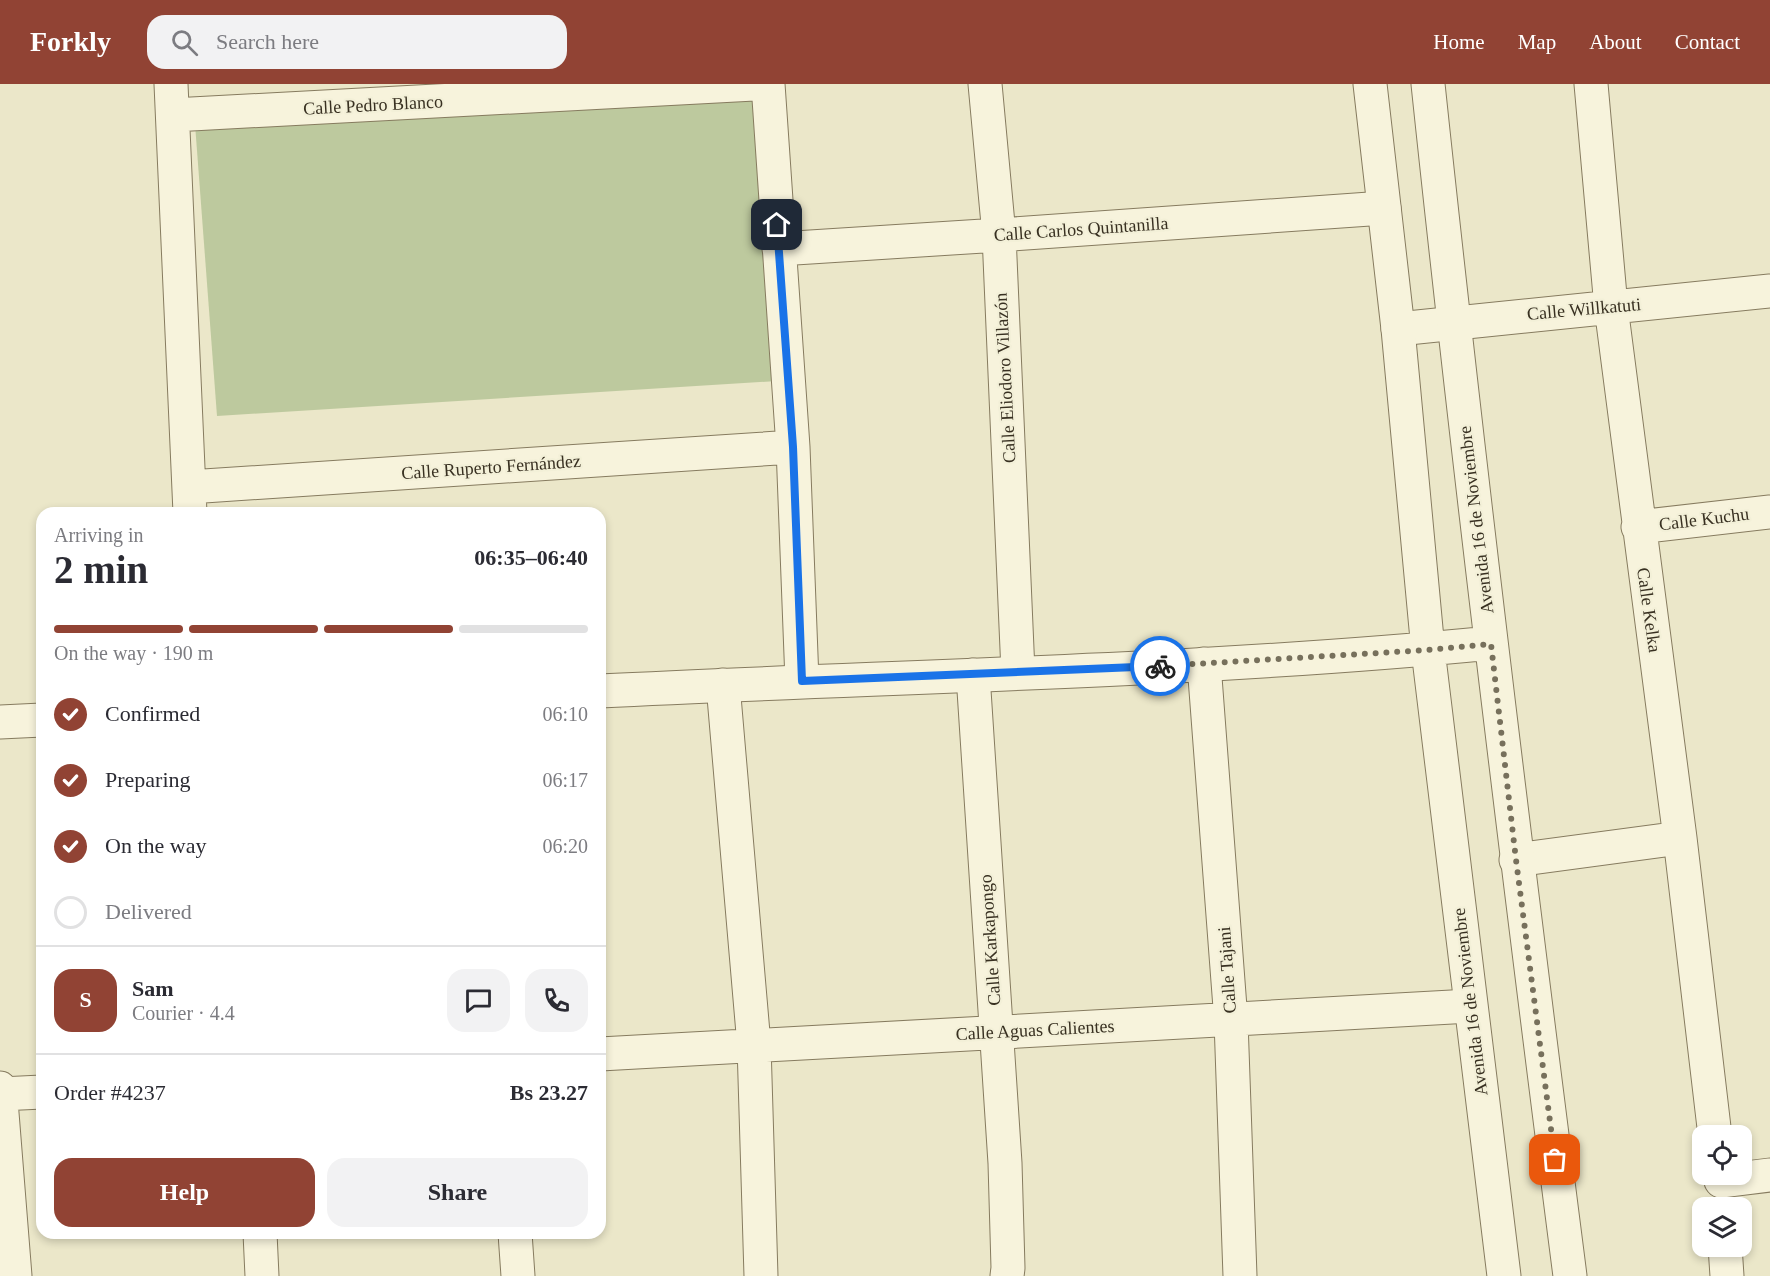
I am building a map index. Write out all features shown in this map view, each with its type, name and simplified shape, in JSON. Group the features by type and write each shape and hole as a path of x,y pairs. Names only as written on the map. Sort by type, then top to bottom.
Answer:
{"street":[{"name":"Calle Pedro Blanco","path":"172,99 753,84"},
{"path":"768,84 793,447 802,681"},
{"name":"Calle Eliodoro Villazón","path":"985,84 999,236 1018,672"},
{"name":"Avenida 16 de Noviembre","path":"1370,84 1398,329 1428,650 1504,1276"},
{"name":"Avenida 16 de Noviembre","path":"1428,84 1453,322 1516,860 1570,1276"},
{"name":"Calle Kelka","path":"1591,84 1611,307 1680,838 1714,1125"},
{"path":"172,99 190,500"},
{"name":"Calle Carlos Quintanilla","path":"779,249 999,236 1384,208"},
{"name":"Calle Willkatuti","path":"1398,329 1770,291"},
{"name":"Calle Ruperto Fernández","path":"190,500 793,447"},
{"name":"Calle Kuchu","path":"1638,527 1770,512"},
{"path":"606,691 1204,664 1491,644"},
{"name":"Calle Tajani","path":"1204,664 1231,1021 1240,1276"},
{"name":"Calle Karkapongo","path":"973,675 1005,1163 1007,1276"},
{"path":"723,685 754,1045 761,1276"},
{"path":"0,722 36,720"},
{"path":"1516,860 1680,838"},
{"name":"Calle Aguas Calientes","path":"606,1054 996,1031 1231,1021 1470,1006"},
{"path":"0,1088 10,1265"},
{"path":"0,1094 36,1092"},
{"path":"1721,1188 1770,1175"},
{"path":"260,1239 262,1276"},
{"path":"516,1239 518,1276"},
{"path":"1726,1257 1727,1276"}],"green space":[{"path":"762,84 777,381 217,416 195,124"}],"way so far":[{"path":"1160,666 1428,650 1491,644 1555,1160"}],"route":[{"path":"777,225 793,447 802,681 1160,666"}]}
